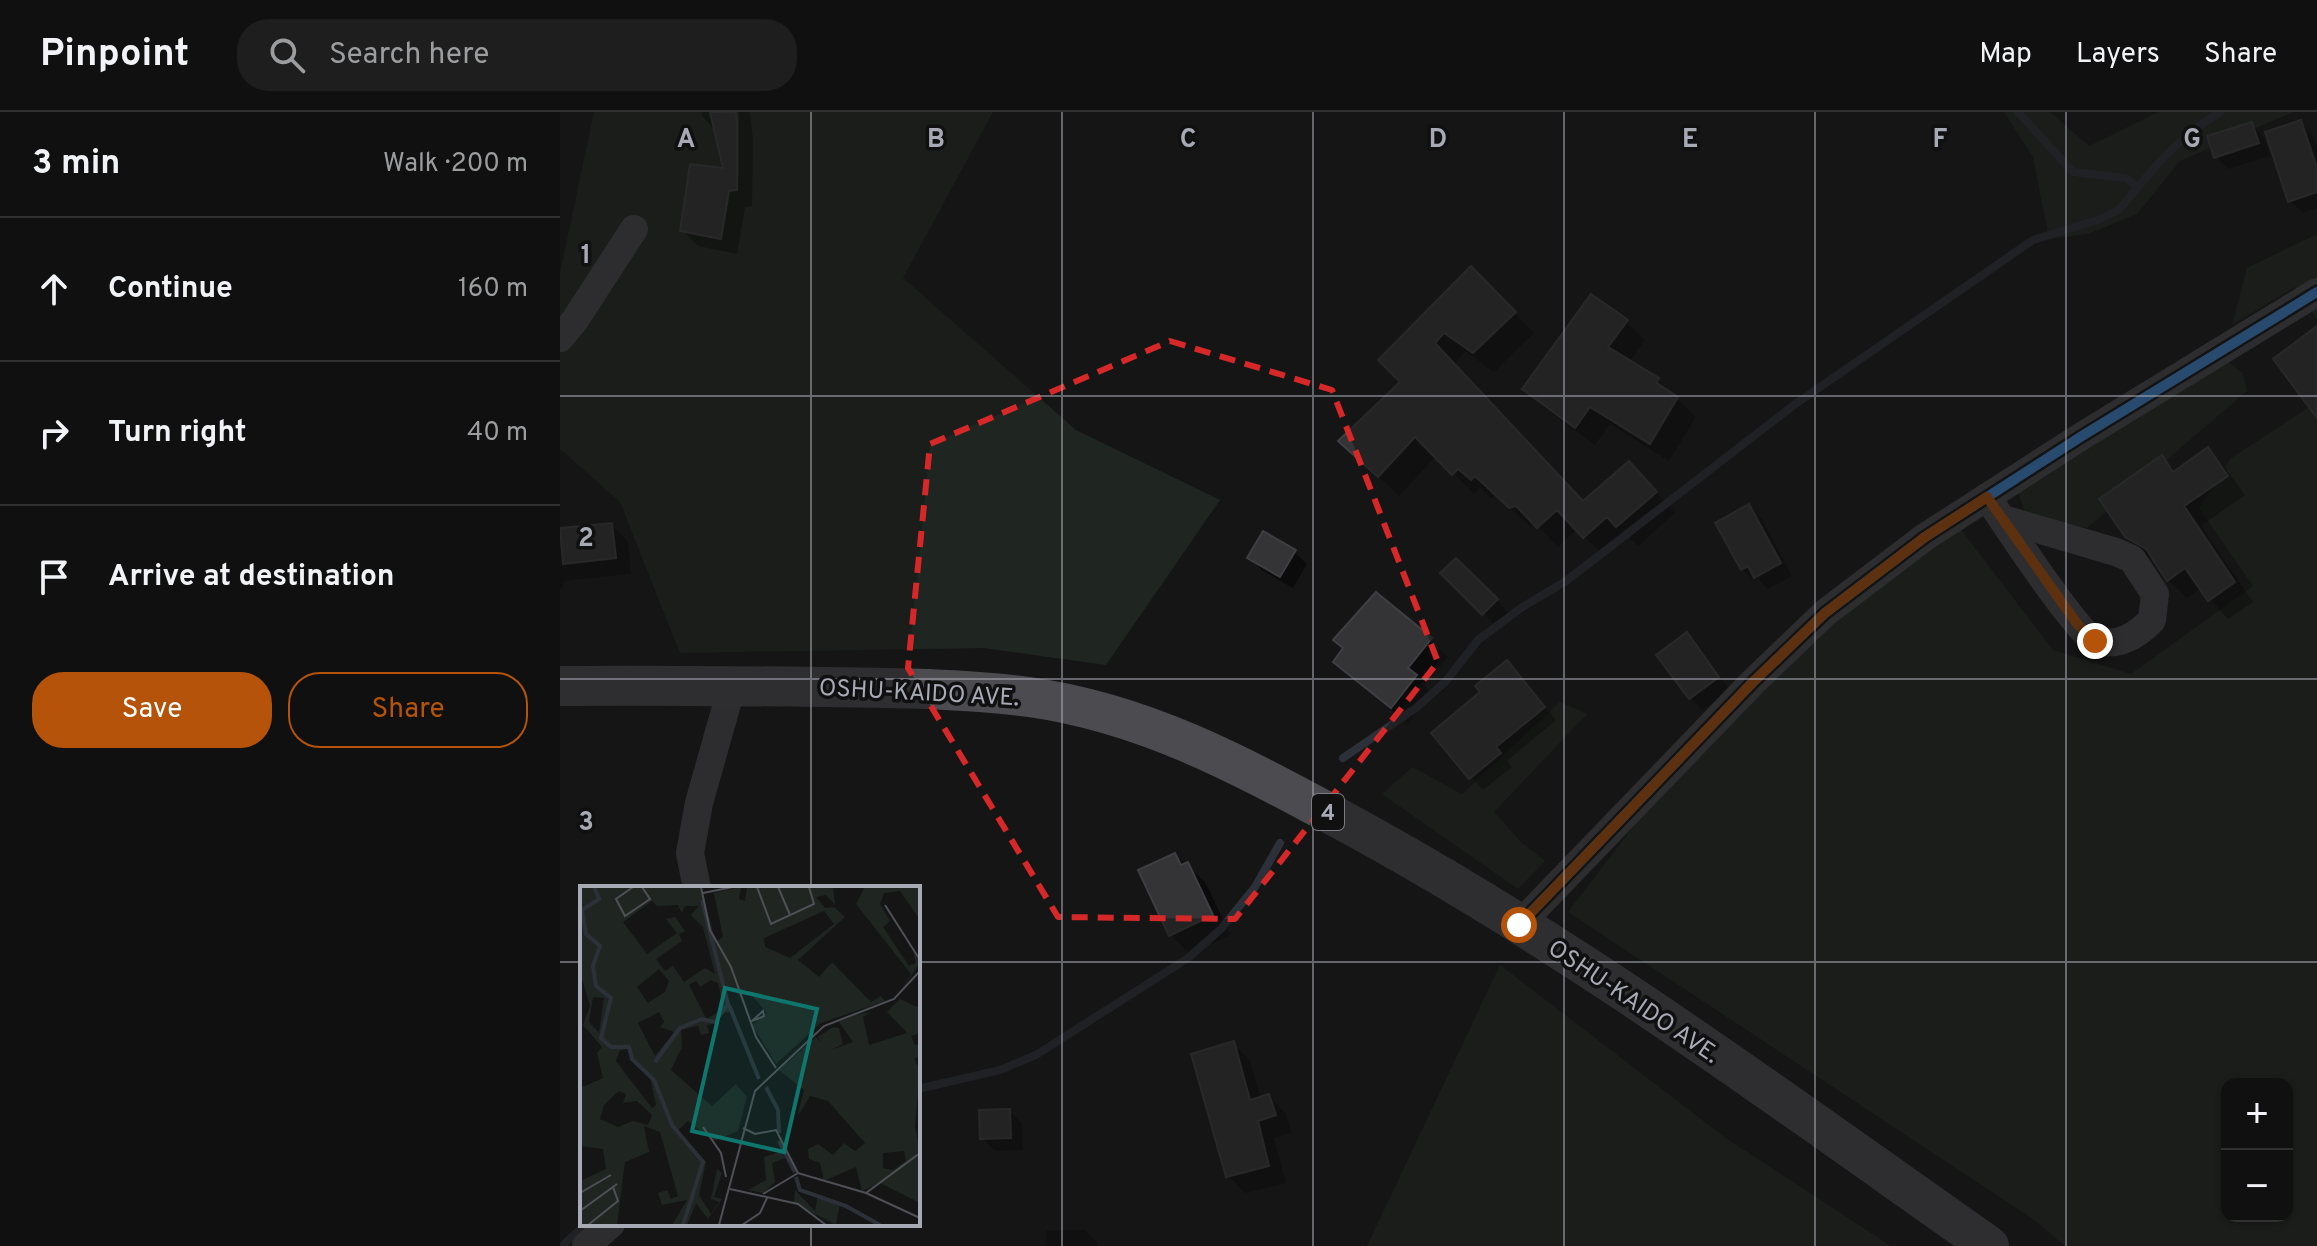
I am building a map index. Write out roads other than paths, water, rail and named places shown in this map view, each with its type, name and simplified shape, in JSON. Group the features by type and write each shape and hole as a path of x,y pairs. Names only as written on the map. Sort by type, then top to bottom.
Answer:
{"highway":[{"name":"OSHU-KAIDO AVE.","path":"560,686 930,689 1031,697 1119,717 1194,743 1431,868 1686,1034 1989,1246"}],"street":[{"path":"560,338 634,229"},
{"path":"1519,925 1753,682 1825,613 1925,537 1995,508 2082,436 2317,292"},
{"path":"1995,508 2132,559 2155,594 2152,620 2137,635 2116,643 2095,641 2078,625 1995,508"},
{"path":"697,886 690,853 699,803 732,686"},
{"path":"586,1246 609,1226"}],"waterway":[{"path":"2018,112 2073,172 2126,178 2138,187 2176,146 2220,112"},
{"path":"1343,758 1416,708 1446,681 1478,640 1521,608 1566,581 1794,405 2033,240 2098,220 2119,210 2138,187"},
{"path":"920,1089 1000,1070 1036,1055 1188,958 1221,929 1255,887 1280,843"},
{"path":"562,1246 584,1226"}]}
